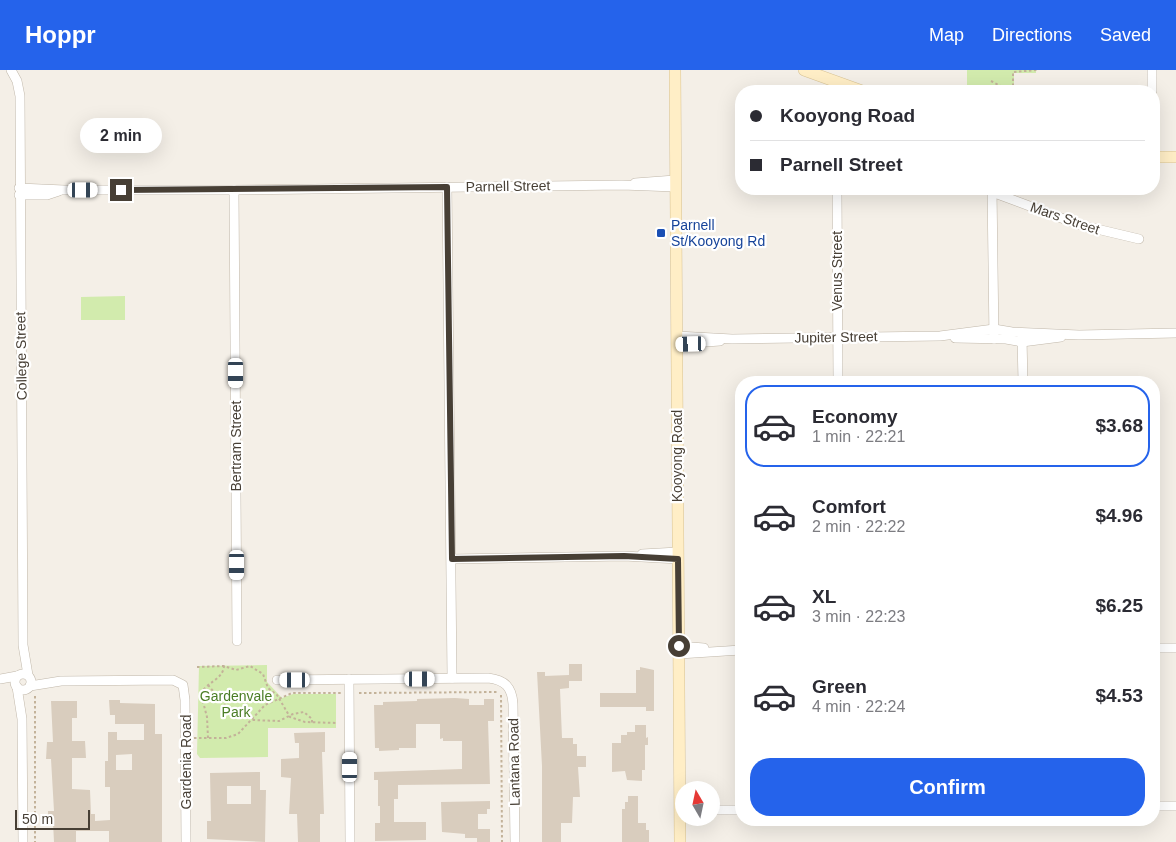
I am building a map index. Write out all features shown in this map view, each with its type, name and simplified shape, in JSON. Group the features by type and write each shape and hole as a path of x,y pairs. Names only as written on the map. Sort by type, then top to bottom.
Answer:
{"street":[{"name":"College Street","path":"11,70 17,81 20,96 23,676"},
{"name":"Kooyong Road","path":"674,70 681,781"},
{"path":"804,70 834,85"},
{"path":"1152,70 1152,85"},
{"path":"1160,157 1176,157"},
{"name":"Parnell Street","path":"19,191 47,195 64,190 234,190 675,184"},
{"path":"277,680 452,678 447,187"},
{"name":"Bertram Street","path":"234,190 237,641"},
{"name":"Venus Street","path":"837,195 838,376"},
{"path":"992,195 994,339"},
{"name":"Mars Street","path":"1002,195 1080,225 1139,239"},
{"name":"Jupiter Street","path":"940,336 994,329 1022,338"},
{"name":"Jupiter Street","path":"677,340 940,336 994,339 1176,333"},
{"path":"1022,338 1022,376"},
{"path":"452,559 678,556"},
{"path":"1160,648 1176,648"},
{"path":"679,650 735,650"},
{"path":"0,679 23,676 61,682"},
{"path":"22,842 22,719 16,687 23,676"},
{"path":"22,719 29,687 23,676"},
{"name":"Lantana Road","path":"452,678 496,679 507,685 512,692 514,704 515,842"},
{"path":"349,679 350,842"},
{"name":"Gardenia Road","path":"61,682 173,680 180,683 185,689 186,842"},
{"path":"0,684 16,687 21,690 61,682"},
{"path":"1160,806 1176,806"},
{"path":"720,810 735,810"},
{"name":"Kooyong Road","path":"680,842 681,826"}],"path":[{"path":"1013,85 1013,72 1037,70"},
{"path":"991,81 998,85"},
{"path":"208,738 207,720 201,694 208,685 220,676 224,666"},
{"path":"197,667 224,666 236,670 250,666 260,671 268,688 279,698 290,717 312,723 337,723"},
{"path":"208,685 228,709 242,710 252,720 279,721 299,712 304,712 312,719 312,723"},
{"path":"356,693 501,692 502,842"},
{"path":"194,738 226,738 238,734 265,705 292,693 343,693"},
{"path":"35,696 35,842"}],"green space":[{"path":"967,70 1036,70 1036,73 1014,73 1014,85 967,85"},
{"path":"125,296 125,320 81,320 81,297"},
{"name":"Gardenvale Park","path":"267,665 267,682 282,698 293,694 336,694 336,728 268,728 268,757 200,758 197,754 199,666"}],"building":[{"path":"569,664 582,664 582,681 569,681 569,688 560,689 562,738 573,738 573,744 577,744 577,756 586,756 586,767 578,767 580,797 573,797 572,823 561,823 561,842 542,842 542,766 537,672 545,672 545,676 569,675"},
{"path":"640,667 654,670 654,711 646,711 646,707 600,707 600,693 636,693 636,670 640,670"},
{"path":"417,699 469,699 469,705 484,705 484,699 494,699 494,721 488,721 490,784 398,785 398,799 394,799 394,822 426,822 426,840 375,841 375,823 380,823 380,806 378,806 378,780 374,780 374,772 462,769 462,741 443,741 443,738 440,739 440,724 416,724 416,748 379,751 379,748 375,748 374,705 383,705 383,702 417,701"},
{"path":"109,700 120,700 120,703 155,704 155,734 162,734 162,842 109,842 109,831 76,831 76,842 54,842 53,822 48,822 48,811 54,811 51,759 46,759 47,742 53,742 51,701 77,701 77,718 72,718 72,741 85,741 86,758 72,758 72,789 90,790 91,814 95,814 95,821 110,820 110,787 105,787 105,761 108,761 108,732 117,732 117,740 144,740 144,724 115,724 115,715 110,715","holes":["132,754 132,770 116,770 116,755"]},
{"path":"635,725 646,725 646,738 648,737 648,745 645,745 645,770 642,770 642,781 627,780 625,771 612,772 612,743 621,743 621,735 627,735 627,732 635,732"},
{"path":"325,732 325,752 322,752 324,814 320,814 320,842 298,842 297,814 289,814 291,778 281,777 281,759 299,758 299,743 295,743 294,733"},
{"path":"260,772 260,790 266,790 265,842 207,839 207,821 211,821 210,773","holes":["227,786 251,786 251,804 227,804"]},
{"path":"628,796 638,796 638,823 646,823 646,830 649,830 649,842 622,842 622,809 625,809 625,802 628,802"},
{"path":"490,801 490,809 487,809 487,814 478,814 478,829 490,829 490,842 477,842 477,838 465,838 465,834 442,832 441,802"}],"place":[{"name":"Parnell St/Kooyong Rd","path":"661,233"}],"route":[{"path":"121,190 447,187 452,559 624,556 678,559 679,646"}]}
